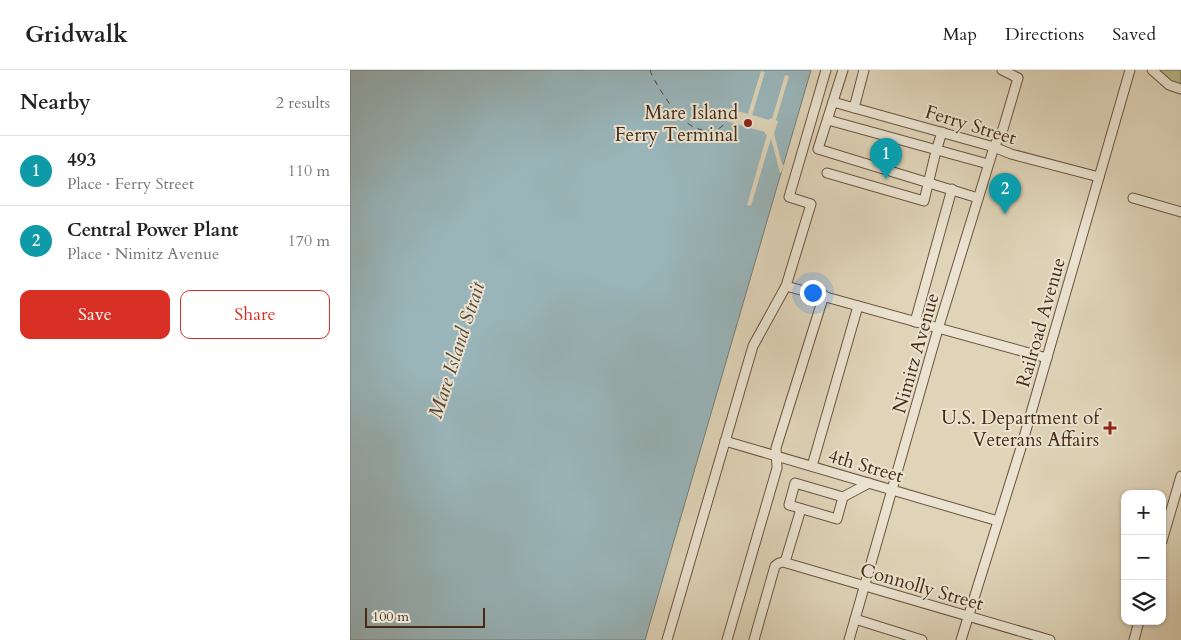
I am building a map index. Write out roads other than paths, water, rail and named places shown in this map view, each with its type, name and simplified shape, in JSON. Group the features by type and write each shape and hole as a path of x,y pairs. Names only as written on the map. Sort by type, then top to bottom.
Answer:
{"street":[{"path":"667,640 753,346 786,286 811,204 789,197 826,70"},
{"path":"843,70 818,150 930,182 978,198"},
{"path":"854,108 864,70"},
{"name":"Nimitz Avenue","path":"849,640 938,329 988,164 1003,129 1018,78 1002,70"},
{"name":"Railroad Avenue","path":"961,640 1047,358 1130,70"},
{"path":"1152,70 1169,85 1181,89"},
{"name":"Ferry Street","path":"833,102 994,147 1011,154 1099,177"},
{"path":"828,120 988,164"},
{"path":"827,173 924,201 942,132"},
{"path":"915,322 952,190"},
{"path":"1134,198 1181,212"},
{"path":"786,286 1047,358"},
{"path":"727,640 777,468 776,448 824,295"},
{"path":"812,466 858,306"},
{"name":"4th Street","path":"725,441 998,521"},
{"path":"1164,535 1181,476"},
{"path":"843,497 795,483 789,505 836,519 843,497 869,483"},
{"path":"754,640 775,566 780,562 785,562 801,509"},
{"name":"Connolly Street","path":"785,562 1050,640"},
{"path":"855,619 922,640"},
{"path":"1134,640 1138,625"}],"water":[{"name":"Mare Island Strait","path":"350,70 811,70 645,640 350,640"}],"place":[{"name":"Mare Island Ferry Terminal","path":"748,123"},
{"name":"493","path":"886,179"},
{"name":"Central Power Plant","path":"1005,214"},
{"name":"U.S. Department of Veterans Affairs","path":"1110,428"}]}
